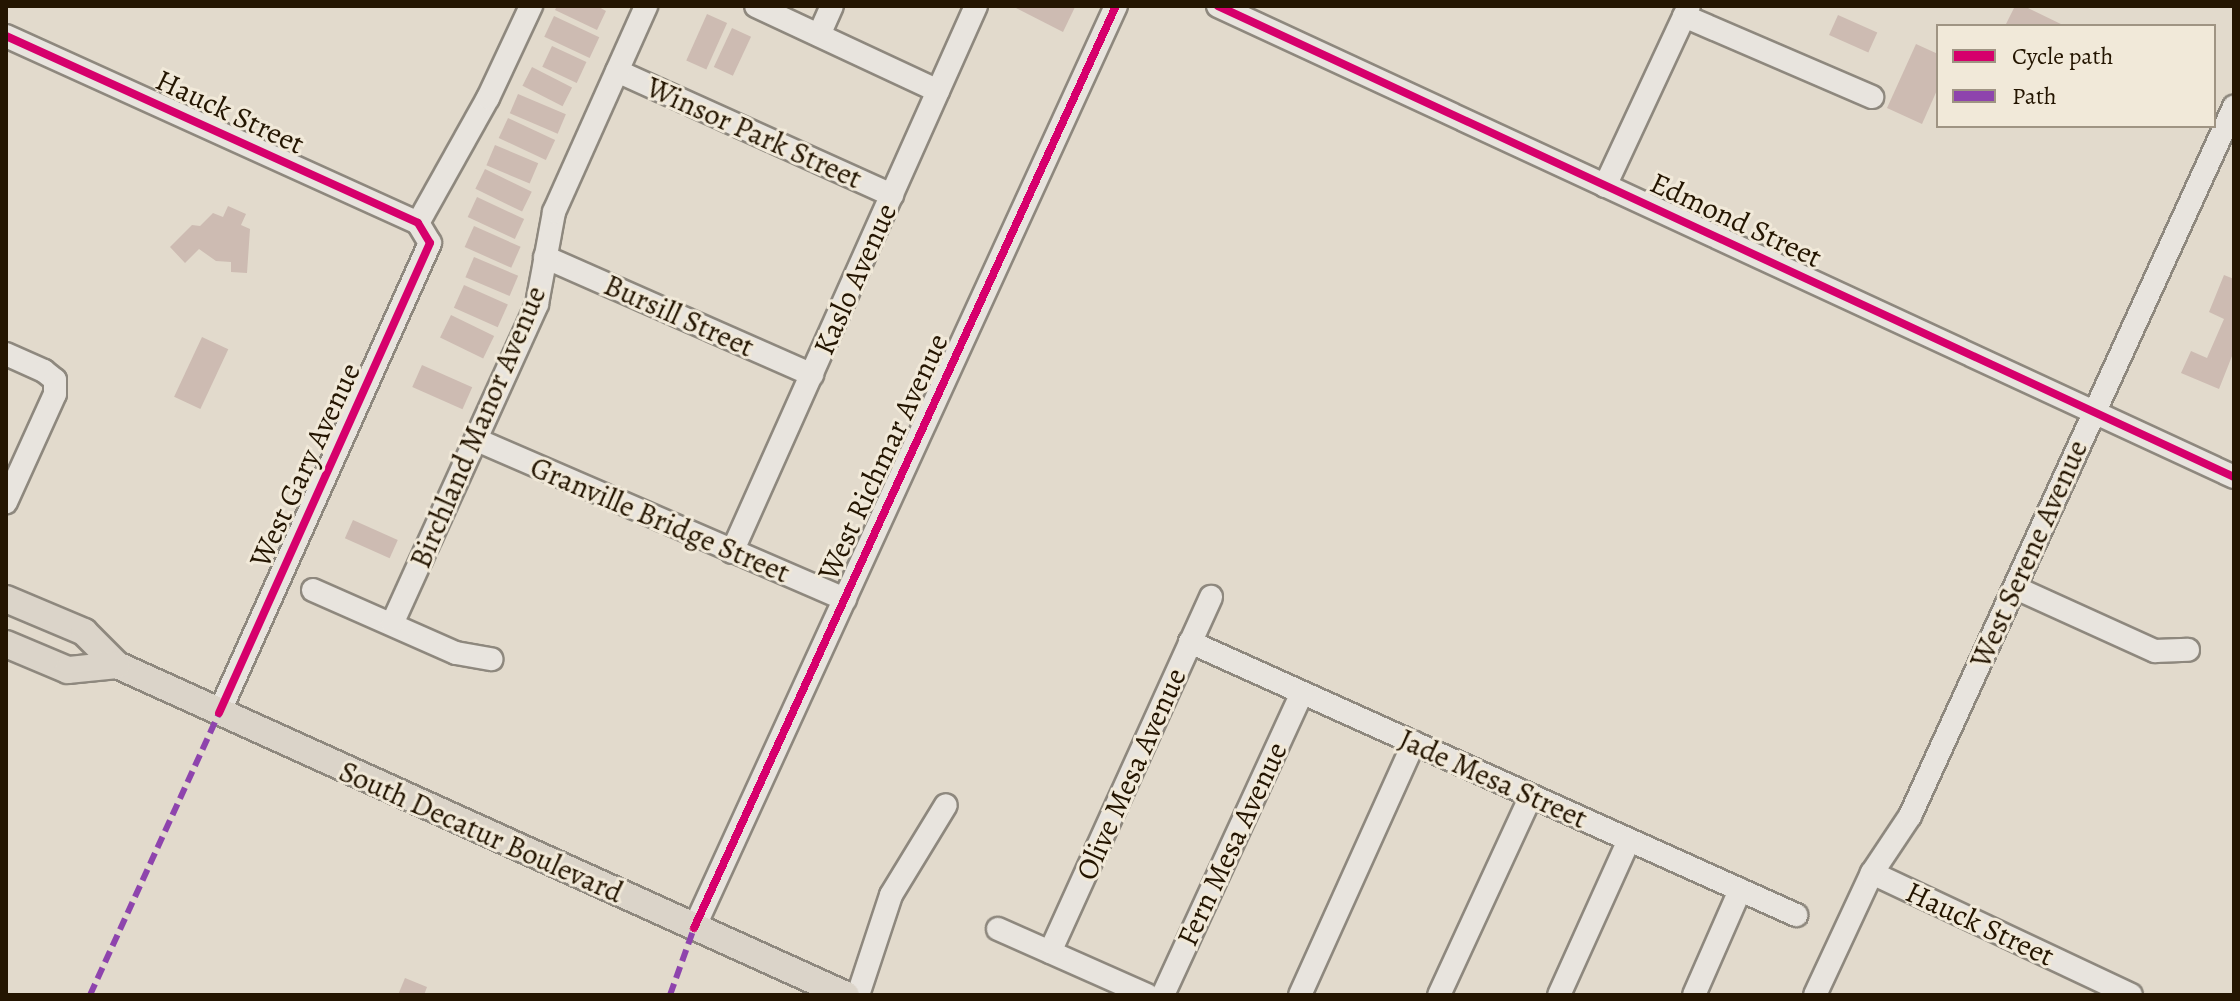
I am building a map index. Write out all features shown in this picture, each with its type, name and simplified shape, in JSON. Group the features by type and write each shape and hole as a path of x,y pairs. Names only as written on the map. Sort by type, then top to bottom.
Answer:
{"main road":[{"name":"South Decatur Boulevard","path":"6,599 84,632 117,665 846,995"},
{"path":"6,644 68,670 117,665"}],"street":[{"name":"West Gary Avenue","path":"219,713 428,255 423,230 531,6"},
{"name":"Birchland Manor Avenue","path":"392,624 537,304 557,203 646,6"},
{"path":"756,6 798,15 819,35 938,91"},
{"path":"819,35 832,6"},
{"name":"Kaslo Avenue","path":"732,552 976,6"},
{"name":"West Richmar Avenue","path":"694,928 1116,6"},
{"name":"Edmond Street","path":"1218,6 2234,477"},
{"path":"1605,186 1686,11 1872,97"},
{"name":"Hauck Street","path":"6,36 423,230"},
{"name":"Winsor Park Street","path":"617,71 892,195"},
{"name":"West Serene Avenue","path":"1815,995 1872,873 1910,816 2234,107"},
{"name":"Bursill Street","path":"545,257 812,375"},
{"path":"6,354 44,371 55,380 55,394 9,487"},
{"name":"Granville Bridge Street","path":"477,440 845,599"},
{"path":"2016,588 2155,651 2188,650"},
{"path":"313,590 456,653 491,659"},
{"name":"Olive Mesa Avenue","path":"1050,952 1211,597"},
{"name":"Jade Mesa Street","path":"1190,642 1796,915"},
{"name":"Fern Mesa Avenue","path":"1163,995 1302,693"},
{"path":"1300,995 1414,743"},
{"path":"1439,995 1531,796"},
{"path":"858,995 891,895 946,805"},
{"path":"1559,995 1629,840"},
{"name":"Hauck Street","path":"1872,873 2131,995"},
{"path":"1694,995 1740,890"},
{"path":"998,929 1147,995"}],"building":[{"path":"557,6 597,6 606,11 597,30 555,10"},
{"path":"1012,6 1073,6 1075,7 1063,32"},
{"path":"2015,6 2024,6 2061,24 2006,24"},
{"path":"707,14 727,23 706,70 686,61"},
{"path":"1838,15 1877,32 1868,53 1829,35"},
{"path":"554,16 599,37 590,58 544,37"},
{"path":"732,28 751,37 733,76 714,67"},
{"path":"1916,44 1936,53 1936,92 1922,124 1887,108"},
{"path":"552,46 586,62 577,83 542,67"},
{"path":"532,67 572,87 563,106 522,86"},
{"path":"518,94 566,114 558,134 510,113"},
{"path":"508,118 555,140 546,160 499,138"},
{"path":"495,145 538,163 530,184 486,165"},
{"path":"485,169 532,192 522,212 475,189"},
{"path":"477,197 524,219 515,239 468,217"},
{"path":"228,206 246,214 241,225 250,229 247,273 231,272 231,262 216,261 199,249 185,263 170,247 192,225 200,226 213,213 223,217"},
{"path":"474,226 521,247 511,268 465,247"},
{"path":"474,257 518,276 510,296 465,277"},
{"path":"2224,275 2234,279 2234,351 2219,389 2181,373 2191,351 2207,358 2224,319 2209,312"},
{"path":"464,285 508,305 498,327 454,308"},
{"path":"451,315 494,336 483,359 440,337"},
{"path":"202,337 228,349 200,409 174,397"},
{"path":"422,365 472,387 462,409 412,387"},
{"path":"353,520 398,540 390,558 345,538"},
{"path":"405,978 427,987 424,995 398,995"}],"marked path":[{"path":"90,995 219,713"},
{"path":"670,995 694,928"}],"cycle path":[{"path":"694,928 1116,6"},
{"path":"1218,6 2234,477"},
{"path":"6,36 418,223 430,243 219,713"}]}
